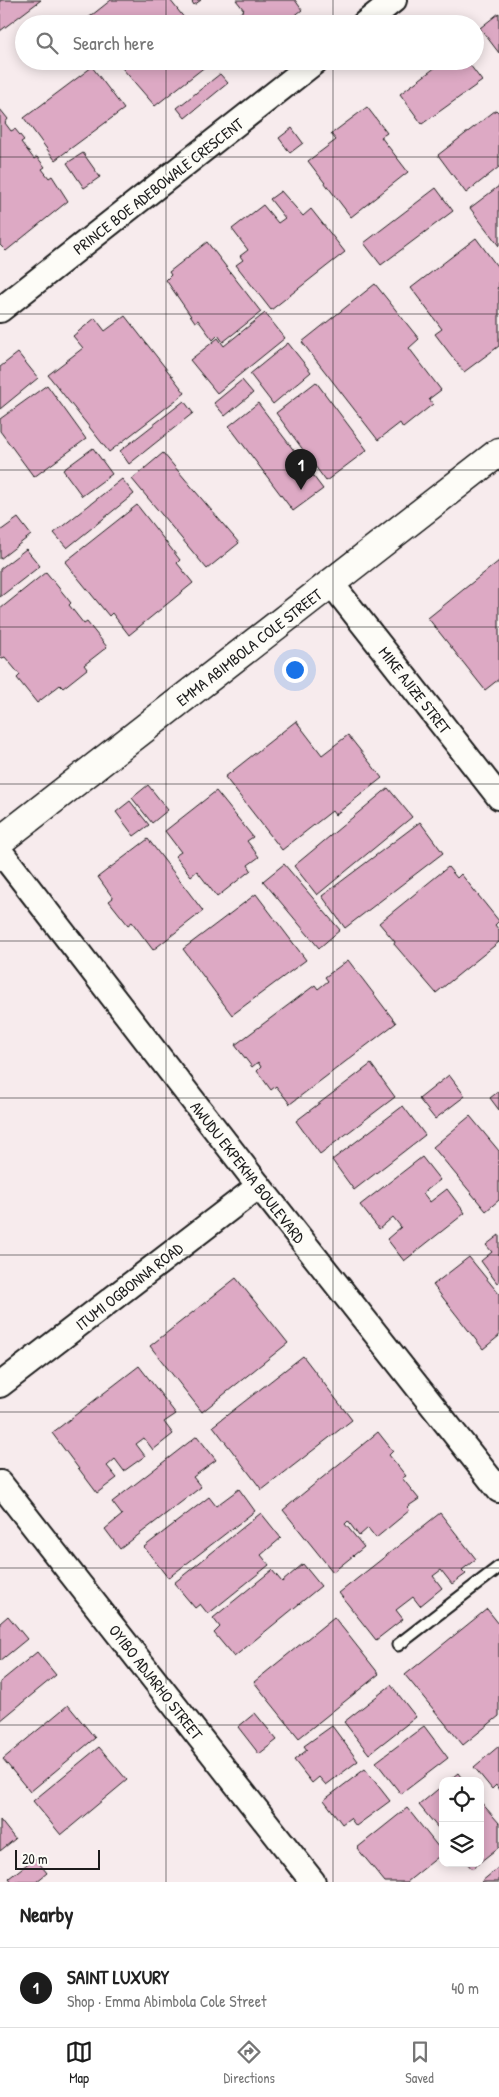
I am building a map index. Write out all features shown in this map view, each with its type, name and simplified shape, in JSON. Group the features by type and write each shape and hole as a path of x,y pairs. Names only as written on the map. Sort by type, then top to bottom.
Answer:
{"street":[{"path":"375,15 394,0"},
{"name":"PRINCE BOE ADEBOWALE CRESCENT","path":"0,310 305,70"},
{"name":"EMMA ABIMBOLA COLE STREET","path":"0,842 499,452"},
{"name":"MIKE AJIZE STRET","path":"331,583 499,797"},
{"name":"AWUDU EKPEKHA BOULEVARD","path":"0,851 259,1186 499,1490"},
{"name":"ITUMI OGBONNA ROAD","path":"0,1385 259,1186"},
{"name":"OYIBO ADJARHO STREET","path":"0,1483 313,1882"}],"lane":[{"path":"398,1645 499,1567"}],"building":[{"path":"0,0 41,0 21,15 15,15 15,20 0,31"},
{"path":"111,0 170,0 182,15 92,15"},
{"path":"191,0 201,0 194,5"},
{"path":"236,0 295,0 302,10 296,15 237,15 244,10"},
{"path":"499,13 499,53 484,33 484,25"},
{"path":"88,70 94,70 124,109 55,160 24,118"},
{"path":"124,70 201,70 155,106"},
{"path":"432,70 474,70 482,81 422,124 400,94"},
{"path":"220,74 228,83 185,118 177,108"},
{"path":"367,107 387,133 381,137 408,172 351,217 308,161 336,140 331,134"},
{"path":"0,109 8,119 5,123 11,131 15,129 24,140 21,142 34,159 37,157 45,167 42,169 49,178 52,176 68,201 6,251 0,245"},
{"path":"496,110 499,113 499,167 466,193 438,155"},
{"path":"292,128 303,143 290,153 279,138"},
{"path":"83,153 100,177 84,188 67,163"},
{"path":"499,186 499,246 470,208"},
{"path":"436,188 453,211 381,265 364,243"},
{"path":"281,191 303,216 311,209 345,252 271,310 236,265 243,260 240,256 248,250 232,229 263,205 278,223 285,218 270,199"},
{"path":"476,238 499,269 499,286 497,288 499,291 499,346 464,372 435,334 442,329 411,288"},
{"path":"207,242 261,312 223,342 218,335 213,340 198,320 195,322 166,280 171,275 169,272"},
{"path":"375,284 419,339 409,348 441,390 429,399 433,404 403,428 400,423 378,440 302,342"},
{"path":"265,313 285,338 217,393 190,360 218,338 224,346"},
{"path":"125,316 185,393 109,452 48,375 83,348 73,336 95,318 105,331"},
{"path":"288,343 311,372 273,404 250,374"},
{"path":"18,353 38,378 0,409 0,367"},
{"path":"242,380 253,393 225,416 214,403"},
{"path":"316,382 367,450 326,481 276,413"},
{"path":"47,385 86,439 34,477 0,431 0,419"},
{"path":"184,401 193,413 129,464 120,451"},
{"path":"258,403 323,489 293,511 229,426"},
{"path":"93,448 112,474 82,496 63,470"},
{"path":"163,453 239,543 207,569 132,479"},
{"path":"122,479 134,494 67,548 54,533"},
{"path":"137,505 180,560 177,563 193,583 129,635 112,613 109,616 65,562"},
{"path":"18,518 31,535 0,559 0,531"},
{"path":"26,549 40,566 0,597 0,569"},
{"path":"499,561 499,679 485,690 428,618"},
{"path":"46,572 71,603 69,605 84,624 87,622 107,647 84,665 87,669 63,688 60,685 37,703 17,678 20,675 5,657 2,658 0,656 0,609"},
{"path":"296,721 322,755 348,735 382,778 335,815 332,811 282,850 225,777"},
{"path":"148,785 168,810 152,823 132,798"},
{"path":"388,788 412,817 317,895 294,866"},
{"path":"216,791 253,837 247,841 259,857 248,865 251,870 217,897 197,871 191,876 175,856 181,852 165,831"},
{"path":"130,801 149,825 134,836 116,812"},
{"path":"420,822 443,853 345,928 322,896"},
{"path":"148,839 203,911 153,950 132,922 128,925 109,901 113,898 98,877"},
{"path":"284,864 340,930 319,948 263,881"},
{"path":"448,867 457,878 461,874 499,921 495,925 499,930 499,942 436,993 394,944 395,942 379,923"},
{"path":"256,894 306,960 232,1015 183,949"},
{"path":"348,960 396,1023 290,1104 276,1086 271,1090 257,1071 261,1067 258,1062 252,1067 235,1045 315,985 318,989 328,981 325,977"},
{"path":"371,1064 395,1097 320,1154 296,1121"},
{"path":"449,1075 465,1096 435,1119 419,1099"},
{"path":"499,1091 499,1110 490,1098"},
{"path":"403,1106 425,1135 354,1190 332,1160"},
{"path":"470,1116 499,1151 499,1200 486,1211 433,1147"},
{"path":"422,1157 440,1180 423,1193 430,1202 447,1189 465,1213 404,1261 387,1239 401,1227 393,1217 379,1229 360,1205"},
{"path":"499,1235 499,1282 497,1283 481,1261 492,1252 486,1245"},
{"path":"469,1257 499,1294 499,1336 483,1349 433,1285"},
{"path":"236,1278 288,1343 202,1412 150,1346"},
{"path":"303,1356 352,1420 262,1490 213,1426"},
{"path":"139,1366 176,1414 164,1422 173,1434 153,1450 144,1438 136,1444 145,1456 124,1471 115,1459 107,1466 117,1478 97,1493 52,1433"},
{"path":"378,1432 393,1451 389,1455 406,1476 402,1478 419,1499 407,1507 410,1510 376,1538 368,1528 359,1536 348,1521 345,1524 364,1547 333,1572 283,1510"},
{"path":"197,1436 216,1460 193,1477 201,1487 120,1549 105,1529 122,1515 112,1502"},
{"path":"239,1489 255,1511 168,1578 144,1547 209,1497 216,1506"},
{"path":"261,1513 281,1538 261,1555 269,1565 208,1614 200,1604 195,1608 174,1583"},
{"path":"440,1513 476,1559 462,1570 466,1574 452,1584 441,1570 433,1576 442,1588 420,1606 413,1597 396,1610 403,1619 376,1640 339,1593"},
{"path":"303,1564 321,1586 234,1657 214,1633 220,1627 213,1618 272,1570 282,1582"},
{"path":"487,1609 499,1624 499,1716 463,1745 405,1675"},
{"path":"8,1616 27,1639 0,1661 0,1623"},
{"path":"334,1617 379,1674 299,1738 254,1682"},
{"path":"37,1652 56,1675 0,1721 0,1682"},
{"path":"391,1685 416,1717 369,1754 344,1722"},
{"path":"68,1705 95,1738 30,1792 3,1759"},
{"path":"255,1713 277,1740 259,1754 238,1727"},
{"path":"332,1726 358,1761 326,1785 319,1777 312,1783 294,1760 307,1750 304,1746"},
{"path":"424,1726 448,1758 401,1794 376,1762"},
{"path":"499,1746 499,1790 496,1785 492,1789 474,1767"},
{"path":"99,1747 127,1780 61,1835 33,1801"},
{"path":"365,1769 390,1801 356,1826 350,1818 342,1824 324,1800"},
{"path":"458,1773 461,1777 453,1777"},
{"path":"439,1788 439,1829 419,1805"},
{"path":"484,1806 499,1823 499,1847 484,1859"},
{"path":"407,1808 439,1848 439,1856 407,1882 385,1882 357,1848"},
{"path":"0,1820 15,1839 0,1851"},
{"path":"35,1858 47,1873 36,1882 12,1882 9,1878"},
{"path":"499,1867 499,1882 481,1882"}],"place":[{"name":"SAINT LUXURY","path":"301,490"}]}
